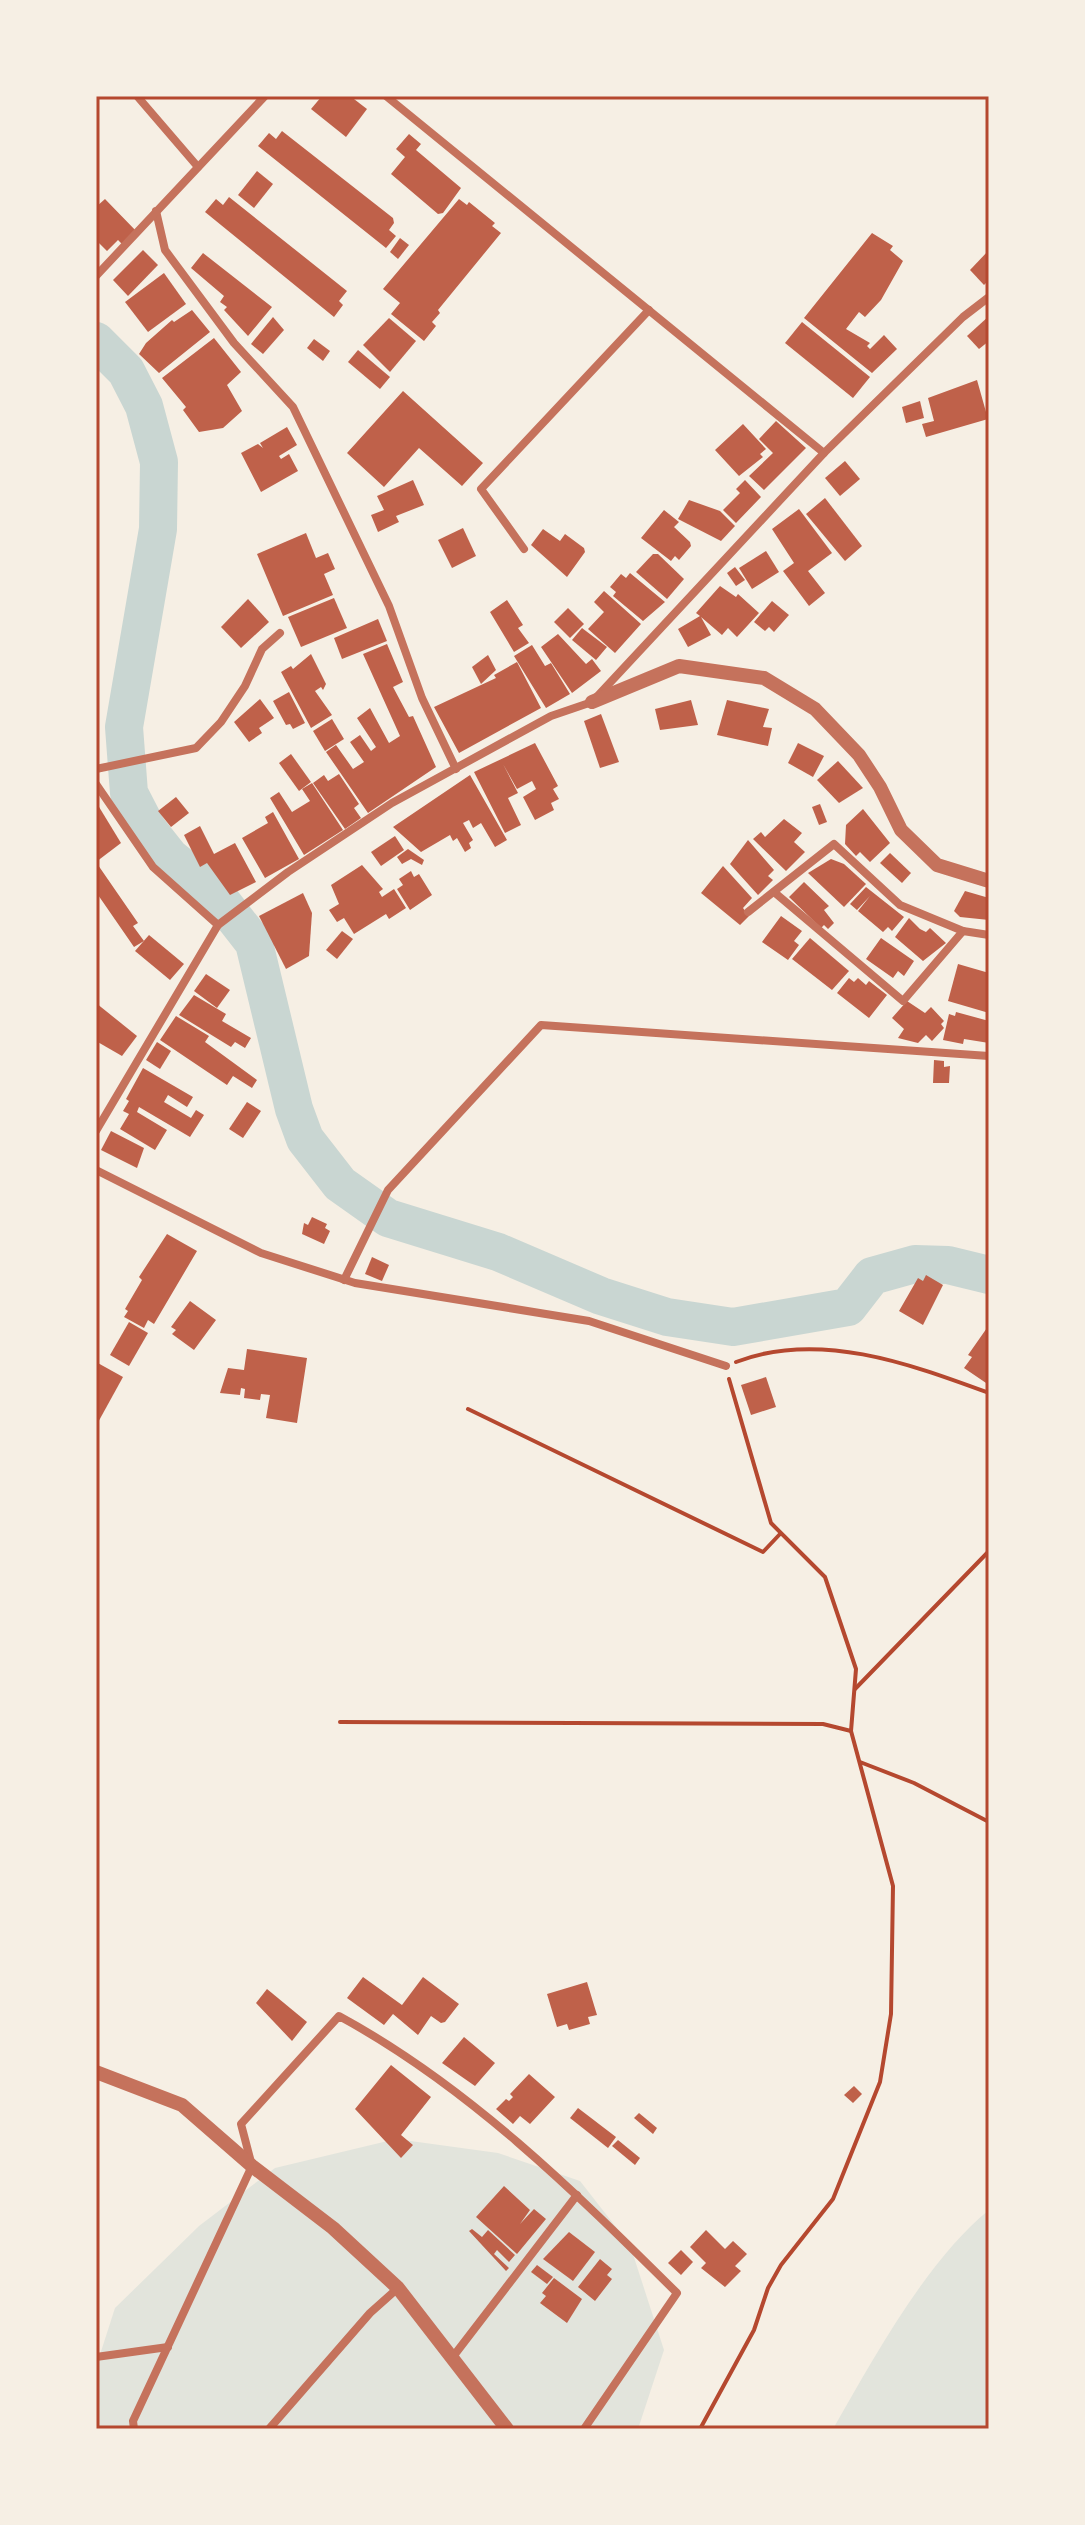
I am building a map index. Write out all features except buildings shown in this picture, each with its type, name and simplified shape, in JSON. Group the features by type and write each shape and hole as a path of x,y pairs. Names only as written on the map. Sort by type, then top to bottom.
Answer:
{"street":[{"path":"137,96 198,167"},
{"path":"96,276 265,96"},
{"path":"386,96 824,453"},
{"path":"156,211 165,250 234,343 293,407 389,606 422,698 456,769"},
{"path":"592,702 824,453 963,317 989,297"},
{"path":"524,549 481,489 649,310"},
{"path":"96,769 196,748 221,722 245,686 262,649 280,633"},
{"path":"96,1131 218,925 301,863 392,803 551,716 679,666 764,678 815,709 859,755 880,787 901,830 937,865 989,881"},
{"path":"96,784 153,867 218,925"},
{"path":"748,912 834,844 900,905 963,931 989,935"},
{"path":"774,892 903,1001 963,931"},
{"path":"344,1280 388,1190 541,1025 989,1056"},
{"path":"96,1170 261,1253 344,1280 589,1321 726,1366"},
{"path":"134,2429 133,2421 252,2166 241,2124 339,2016 392,2045 473,2105 577,2195 677,2293 584,2429"},
{"path":"96,2072 182,2105 252,2166 333,2228 398,2288 507,2429"},
{"path":"452,2358 577,2195"},
{"path":"269,2429 370,2313 398,2288"},
{"path":"96,2357 168,2347"}],"path":[{"path":"700,2429 754,2330 768,2288 781,2265 833,2199 887,2060 893,1886 851,1731 856,1669 825,1577 771,1523 726,1366 763,1351 830,1349 884,1358 989,1393"},
{"path":"468,1409 763,1552 780,1534"},
{"path":"854,1690 989,1551"},
{"path":"340,1722 823,1724 851,1731"},
{"path":"860,1762 914,1783 989,1822"}],"shaded area":[{"path":"396,2139 498,2153 580,2181 630,2245 664,2350 638,2429 96,2429 96,2367 115,2308 199,2226 275,2168"},
{"path":"989,2210 989,2429 833,2429 923,2283 944,2255"}],"waterway":[{"path":"96,341 126,371 144,406 159,462 158,529 124,727 129,793 147,828 170,857 215,893 254,943 294,1109 305,1139 340,1184 388,1218 498,1252 601,1296 667,1317 733,1327 848,1307 872,1276 915,1264 948,1265 989,1275"}]}
